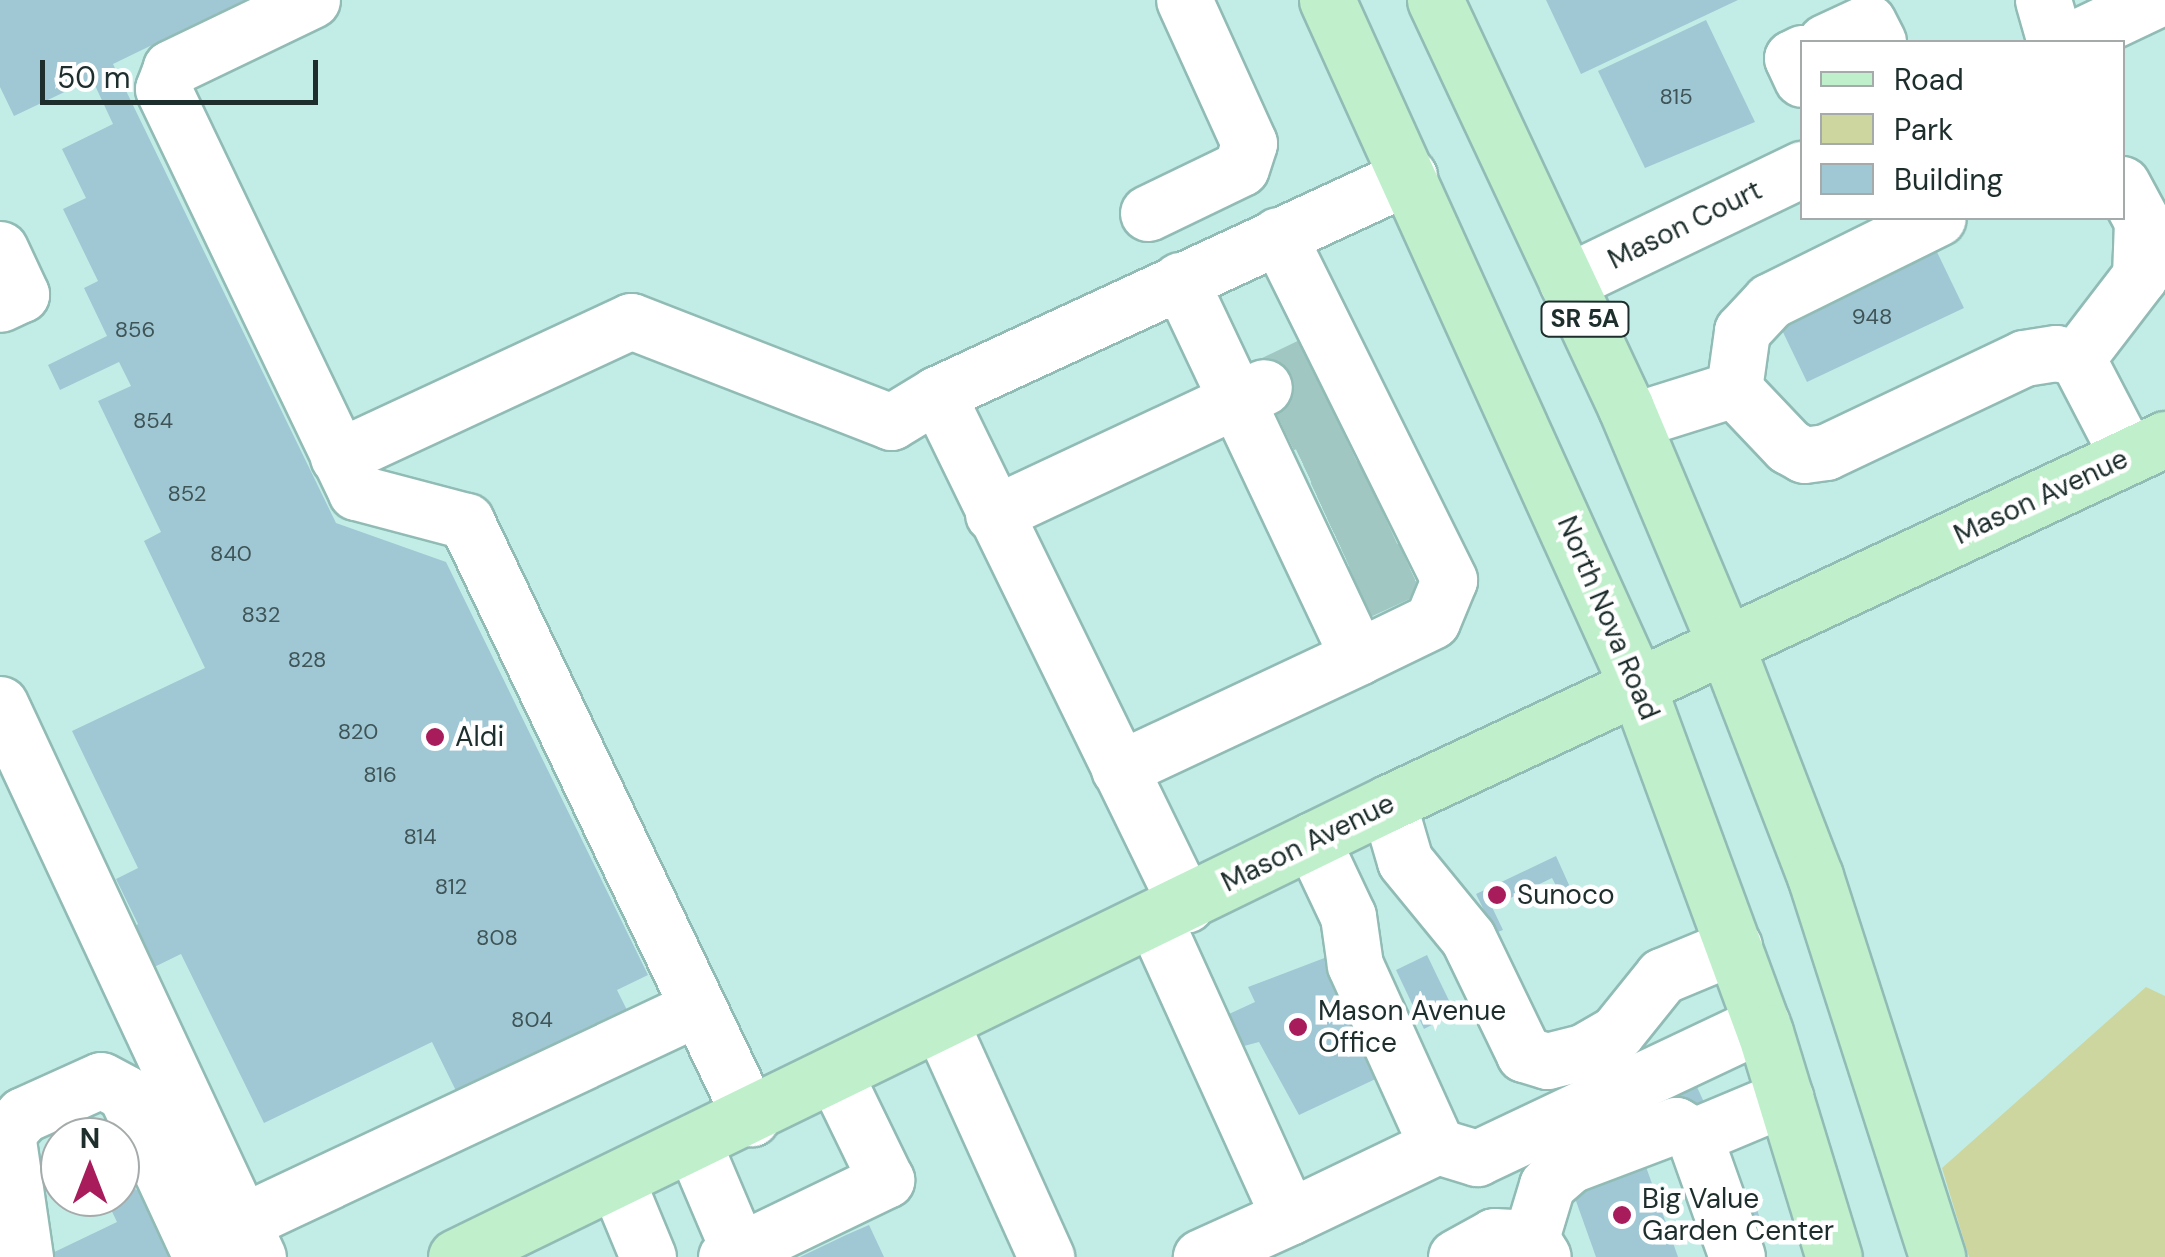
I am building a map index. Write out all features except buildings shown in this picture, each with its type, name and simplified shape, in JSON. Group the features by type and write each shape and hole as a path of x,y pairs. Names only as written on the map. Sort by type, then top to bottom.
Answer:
{"main road":[{"name":"North Nova Road","path":"1326,0 1637,685 1762,1023 1834,1257"},
{"name":"SR 5A","path":"1435,0 1632,421 1725,643 1815,876 1937,1257"},
{"name":"Mason Avenue","path":"456,1257 694,1146 1388,803 2147,448"}],"street":[{"path":"312,0 171,68 163,89 356,492 466,521 751,1118"},
{"path":"1148,213 1240,168 1249,143 1184,0"},
{"path":"2042,0 2054,40"},
{"path":"2071,40 2155,0"},
{"path":"1829,40 1868,22 1877,40"},
{"path":"1800,54 1792,58 1800,75"},
{"name":"Mason Court","path":"1568,282 1800,170"},
{"path":"338,458 630,321 891,422 938,394 1409,176"},
{"path":"2076,358 2140,276 2142,221 2125,190"},
{"path":"1734,389 1742,331 1770,301 1934,220"},
{"path":"1278,235 1335,476 1358,657"},
{"path":"0,249 21,294 0,304"},
{"path":"1119,768 1432,621 1449,580 1335,476 1180,280"},
{"path":"1734,389 1804,455 1826,452 2024,358 2076,358"},
{"path":"2076,358 2147,448"},
{"path":"1632,421 1734,389"},
{"path":"938,394 1119,768 1170,912 1289,1218"},
{"path":"993,514 1335,476"},
{"path":"0,704 250,1240 698,1008"},
{"path":"1388,803 1404,862 1468,938 1524,1054 1547,1061 1582,1052 1616,1032 1662,976 1734,946"},
{"path":"1312,840 1348,916 1355,965 1438,1146"},
{"path":"1201,1257 1438,1146 1477,1158 1762,1023"},
{"path":"941,1024 1046,1257"},
{"path":"694,1146 732,1254 886,1180 836,1076"},
{"path":"25,1257 7,1132 23,1115 112,1080 201,1257"},
{"path":"1694,1136 1785,1098"},
{"path":"1456,1257 1494,1236 1537,1248 1548,1185 1570,1165 1676,1125 1694,1136 1737,1257"},
{"path":"617,1182 648,1257"}],"green space":[{"path":"2146,987 2165,996 2165,1257 1969,1257 1942,1168"}],"tunnel":[{"path":"1264,387 1310,365"},
{"path":"1282,425 1330,402"},
{"path":"1303,464 1348,443"},
{"path":"1322,507 1370,485"},
{"path":"1341,548 1389,526"},
{"path":"1360,591 1410,568"}],"place":[{"name":"Aldi","path":"435,737"},
{"name":"Sunoco","path":"1497,895"},
{"name":"Mason Avenue Office","path":"1298,1027"},
{"name":"Big Value Garden Center","path":"1622,1215"}]}
